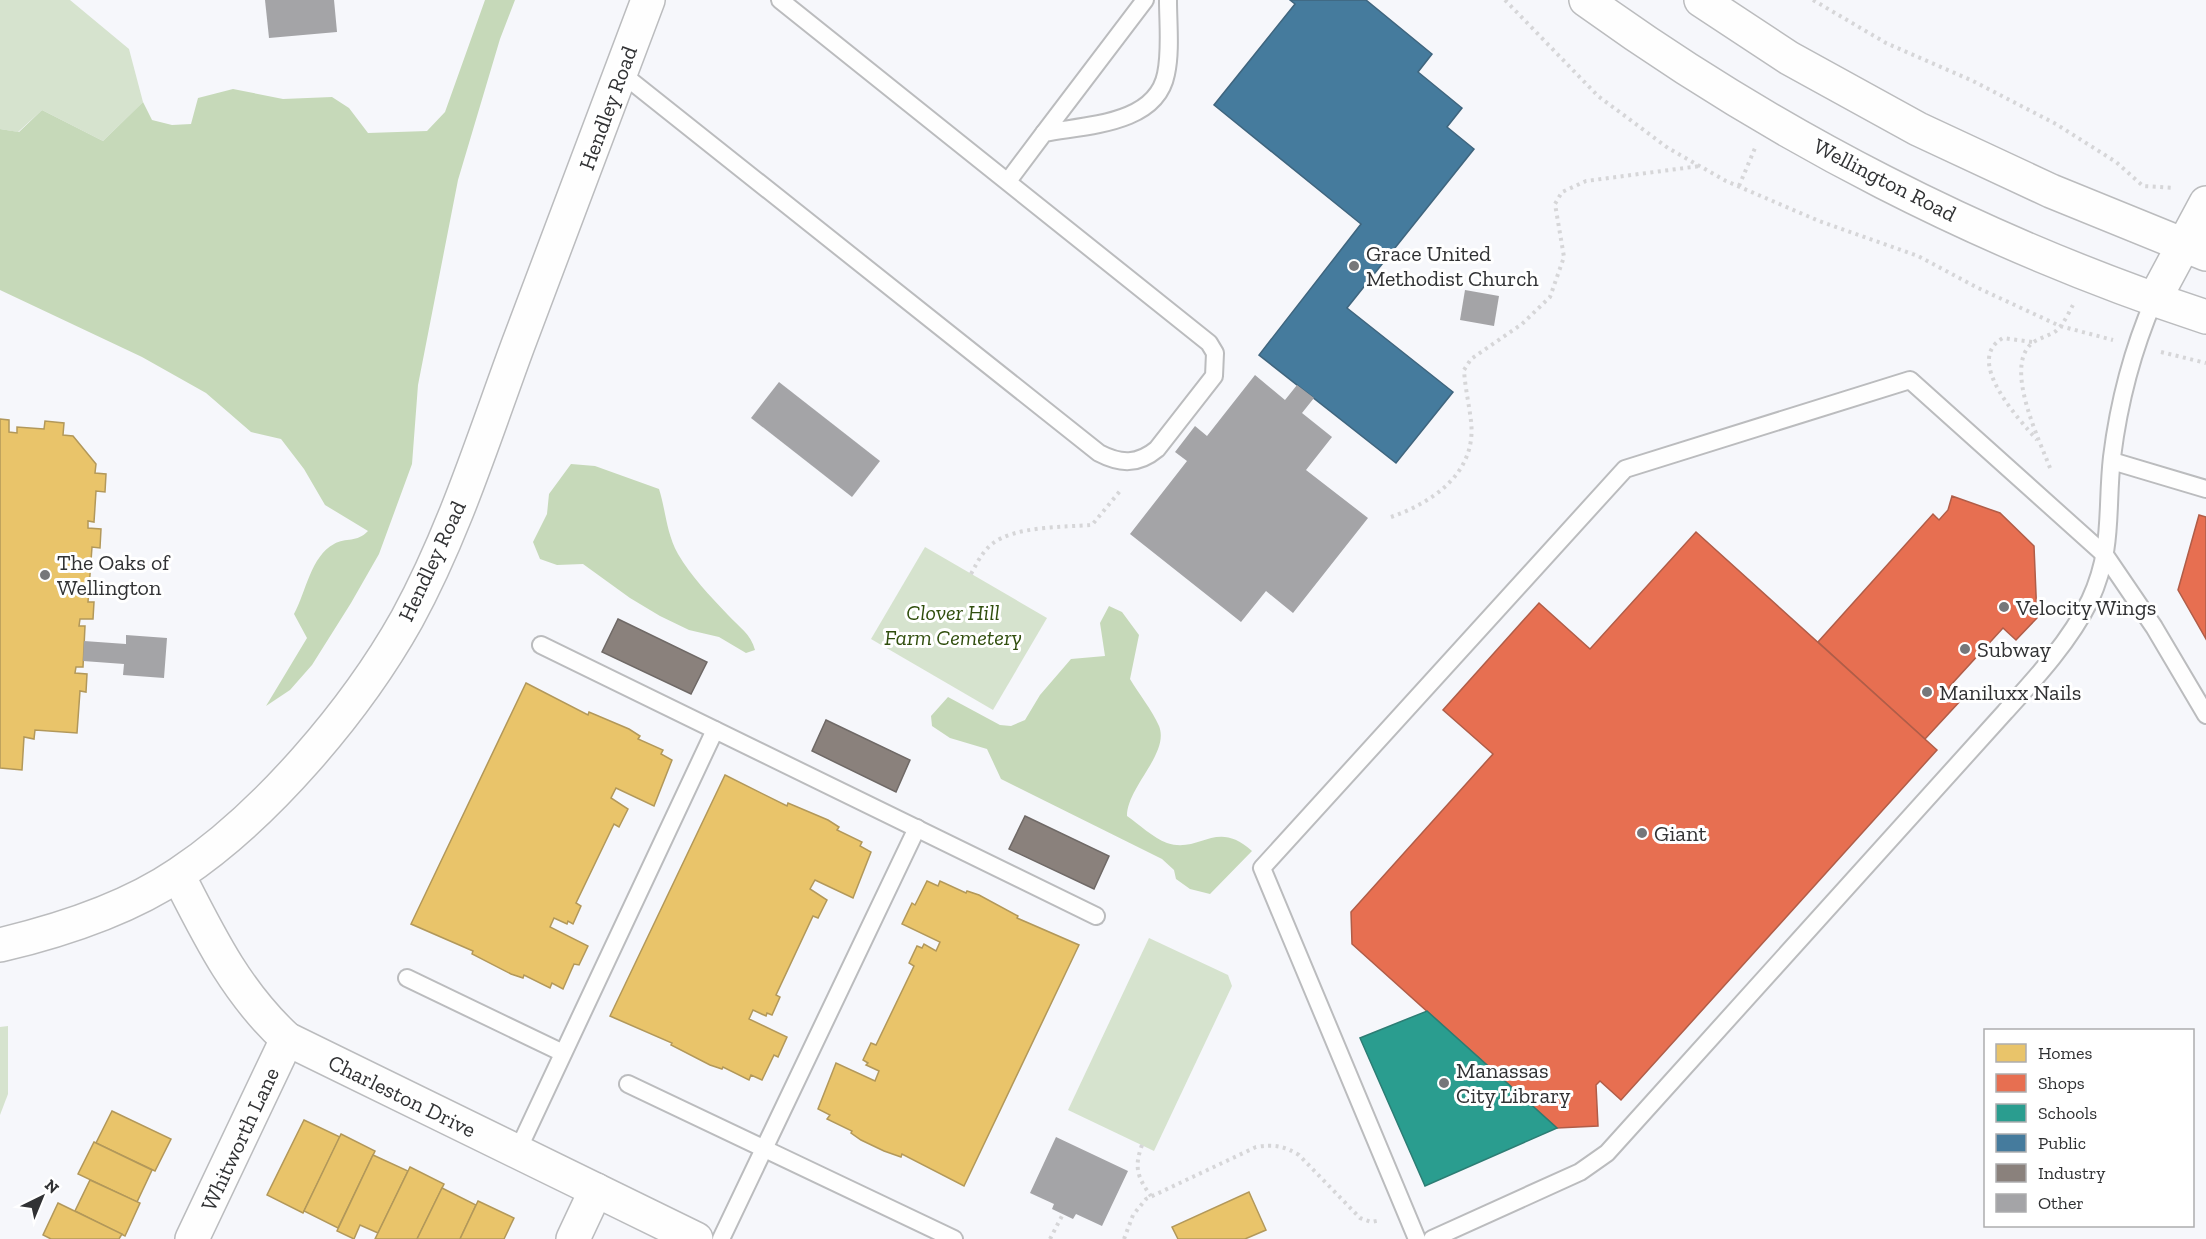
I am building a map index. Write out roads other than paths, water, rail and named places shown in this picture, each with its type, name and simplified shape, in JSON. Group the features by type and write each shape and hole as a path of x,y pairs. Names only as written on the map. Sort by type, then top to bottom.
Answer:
{"street":[{"name":"Hendley Road","path":"0,945 73,924 178,875 229,836 309,755 343,713 406,620 448,531 648,0"},
{"name":"Wellington Road","path":"1586,0 1641,40 1752,110 1865,173 1961,220 2154,300 2206,317"},
{"path":"1701,0 1789,58 1918,129 2051,191 2193,250"},
{"path":"2154,300 2193,250 2196,196"},
{"name":"Charleston Drive","path":"178,875 236,981 260,1014 287,1040 696,1239"},
{"name":"Whitworth Lane","path":"192,1239 287,1040"},
{"path":"573,1239 596,1190"}],"lane":[{"path":"621,73 1098,453 1123,463 1148,456 1157,448 1214,376 1215,353 1200,334 780,0"},
{"path":"1008,181 1146,0"},
{"path":"1044,133 1117,120 1133,114 1156,97 1166,77 1168,64 1168,0"},
{"path":"1432,1239 1580,1172 1607,1153 2031,683 2078,622 2091,598 2105,555 2110,529 2112,461 2119,403 2135,345 2154,300"},
{"path":"1417,1239 1262,868 1625,469 1910,380 2105,555 2154,627 2206,715"},
{"path":"2112,461 2206,489"},
{"path":"541,645 1095,916"},
{"path":"517,1152 715,730"},
{"path":"721,1239 917,828"},
{"path":"407,978 563,1053"},
{"path":"628,1084 954,1239"}],"place":[{"name":"Grace United Methodist Church","path":"1354,266"},
{"name":"The Oaks of Wellington","path":"45,575"},
{"name":"Velocity Wings","path":"2004,607"},
{"name":"Subway","path":"1965,649"},
{"name":"Maniluxx Nails","path":"1927,692"},
{"name":"Giant","path":"1642,833"},
{"name":"Manassas City Library","path":"1444,1083"}],"park label":[{"name":"Clover Hill Farm Cemetery","path":"953,624"}]}
